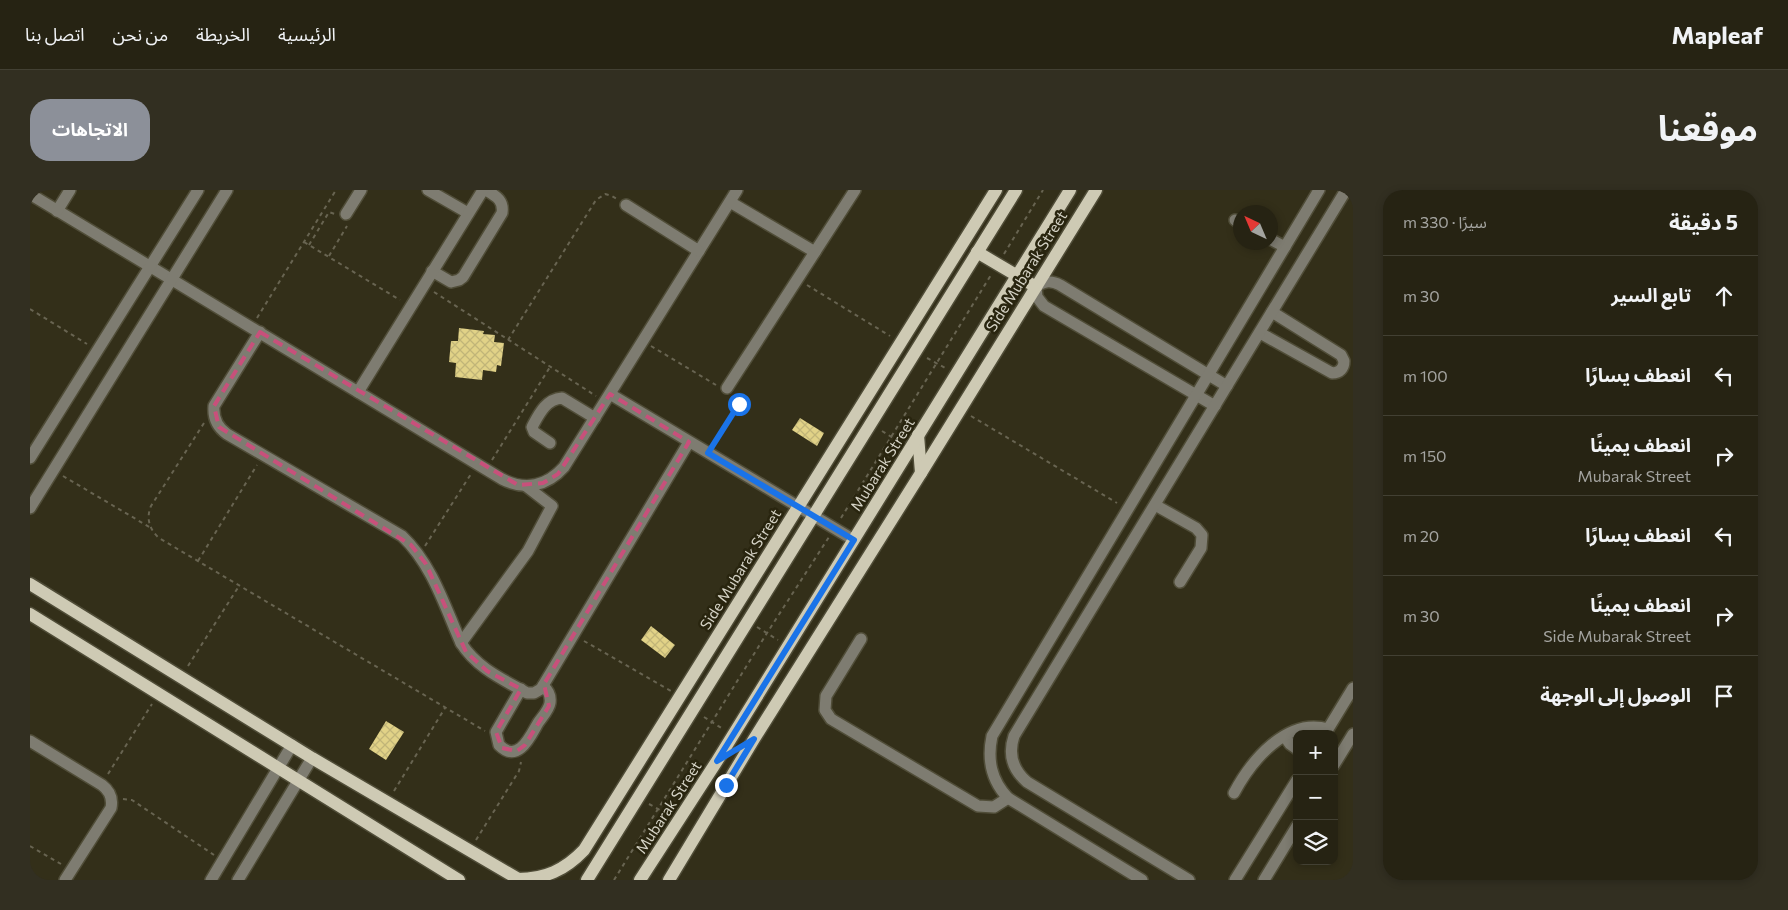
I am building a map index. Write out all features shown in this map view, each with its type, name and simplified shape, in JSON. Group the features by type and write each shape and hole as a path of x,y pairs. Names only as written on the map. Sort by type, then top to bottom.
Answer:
{"main road":[{"name":"Side Mubarak Street","path":"519,879 536,878 554,873 566,867 584,850 996,190"},
{"name":"Mubarak Street","path":"587,880 1016,190"},
{"name":"Mubarak Street","path":"640,880 733,736 1070,190"},
{"name":"Side Mubarak Street","path":"668,880 1096,190"},
{"path":"978,252 1036,287"},
{"path":"918,435 921,473"},
{"path":"30,584 312,758 519,879"},
{"path":"30,614 459,880"},
{"path":"717,761 754,739"}],"street":[{"path":"57,210 70,190"},
{"path":"30,458 198,190"},
{"path":"30,508 227,190"},
{"path":"344,217 360,190"},
{"path":"428,190 468,213"},
{"path":"358,392 432,271 468,213 484,190 499,199 503,208 502,213 463,277 451,282 432,271"},
{"path":"30,194 482,467 510,483 526,486 543,483 564,468 737,190"},
{"path":"724,389 855,190"},
{"path":"1142,880 1008,798 997,784 990,766 992,736 1319,190"},
{"path":"1189,880 1027,782 1013,765 1011,751 1014,736 1346,190"},
{"path":"730,202 814,252"},
{"path":"626,205 699,251"},
{"path":"1278,243 1285,247"},
{"path":"1215,406 1044,306 1037,297 1036,287 1044,282 1055,282 1228,386"},
{"path":"1260,333 1332,373 1338,372 1343,368 1344,361 1341,354 1272,312"},
{"path":"256,329 214,406 216,422 223,431 392,530 407,541 420,554 426,564 461,643 469,656 479,666 527,693 538,692 543,686 689,442"},
{"path":"550,443 534,432 532,427 544,407 551,400 562,398 595,418"},
{"path":"607,398 689,442 854,540"},
{"path":"461,643 528,551 552,506 526,486"},
{"path":"1155,505 1196,528 1202,535 1201,548 1180,582"},
{"path":"861,639 826,696 825,710 831,720 978,806 994,807 1008,798"},
{"path":"521,689 496,732 496,737 502,748 512,751 525,744 549,706 550,697 543,686"},
{"path":"1327,730 1353,688"},
{"path":"1300,730 1307,727 1320,727 1324,730"},
{"path":"1234,793 1248,769 1257,759 1285,737 1293,733"},
{"path":"1338,758 1353,734"},
{"path":"1285,737 1293,747"},
{"path":"30,741 102,785 110,792 111,808 68,875"},
{"path":"210,880 292,745"},
{"path":"238,880 312,758"},
{"path":"1235,880 1293,786"},
{"path":"1264,880 1293,833"}],"path":[{"path":"256,329 304,242 336,190"},
{"path":"508,340 596,200 601,195 608,194 626,205"},
{"path":"309,245 329,212 344,217 348,225 329,257"},
{"path":"304,242 411,306"},
{"path":"797,279 900,343"},
{"path":"423,286 550,366 607,398"},
{"path":"30,309 98,351"},
{"path":"643,341 738,399 739,404 708,453"},
{"path":"916,352 956,374"},
{"path":"420,554 482,467 550,366"},
{"path":"960,409 1128,509"},
{"path":"204,422 151,506 148,517 151,528 158,538 496,737"},
{"path":"871,424 910,449"},
{"path":"198,561 263,455"},
{"path":"53,470 151,528"},
{"path":"181,677 240,586"},
{"path":"748,622 788,646"},
{"path":"573,634 680,696"},
{"path":"102,785 158,693"},
{"path":"387,802 446,708"},
{"path":"693,711 733,736"},
{"path":"469,850 519,771 521,762 517,750"},
{"path":"638,798 678,820"},
{"path":"112,803 120,799 132,800 222,861"},
{"path":"30,846 68,875"}],"highlighted area":[{"path":"260,332 518,485 543,483 558,474 610,394 689,442 544,684 549,706 525,745 517,751 502,748 496,732 521,689 487,671 466,652 426,564 411,545 219,427 214,406"}],"building":[{"path":"459,328 484,331 483,334 495,335 494,342 504,343 501,366 497,365 496,372 483,370 482,380 455,377 456,363 449,362 451,341 458,341"},
{"path":"800,418 824,433 817,446 792,430"},
{"path":"651,626 675,645 665,658 641,640"},
{"path":"386,721 404,732 386,760 369,749"}],"route":[{"path":"726,785 754,739 717,761 854,540 708,453 739,404"}]}
